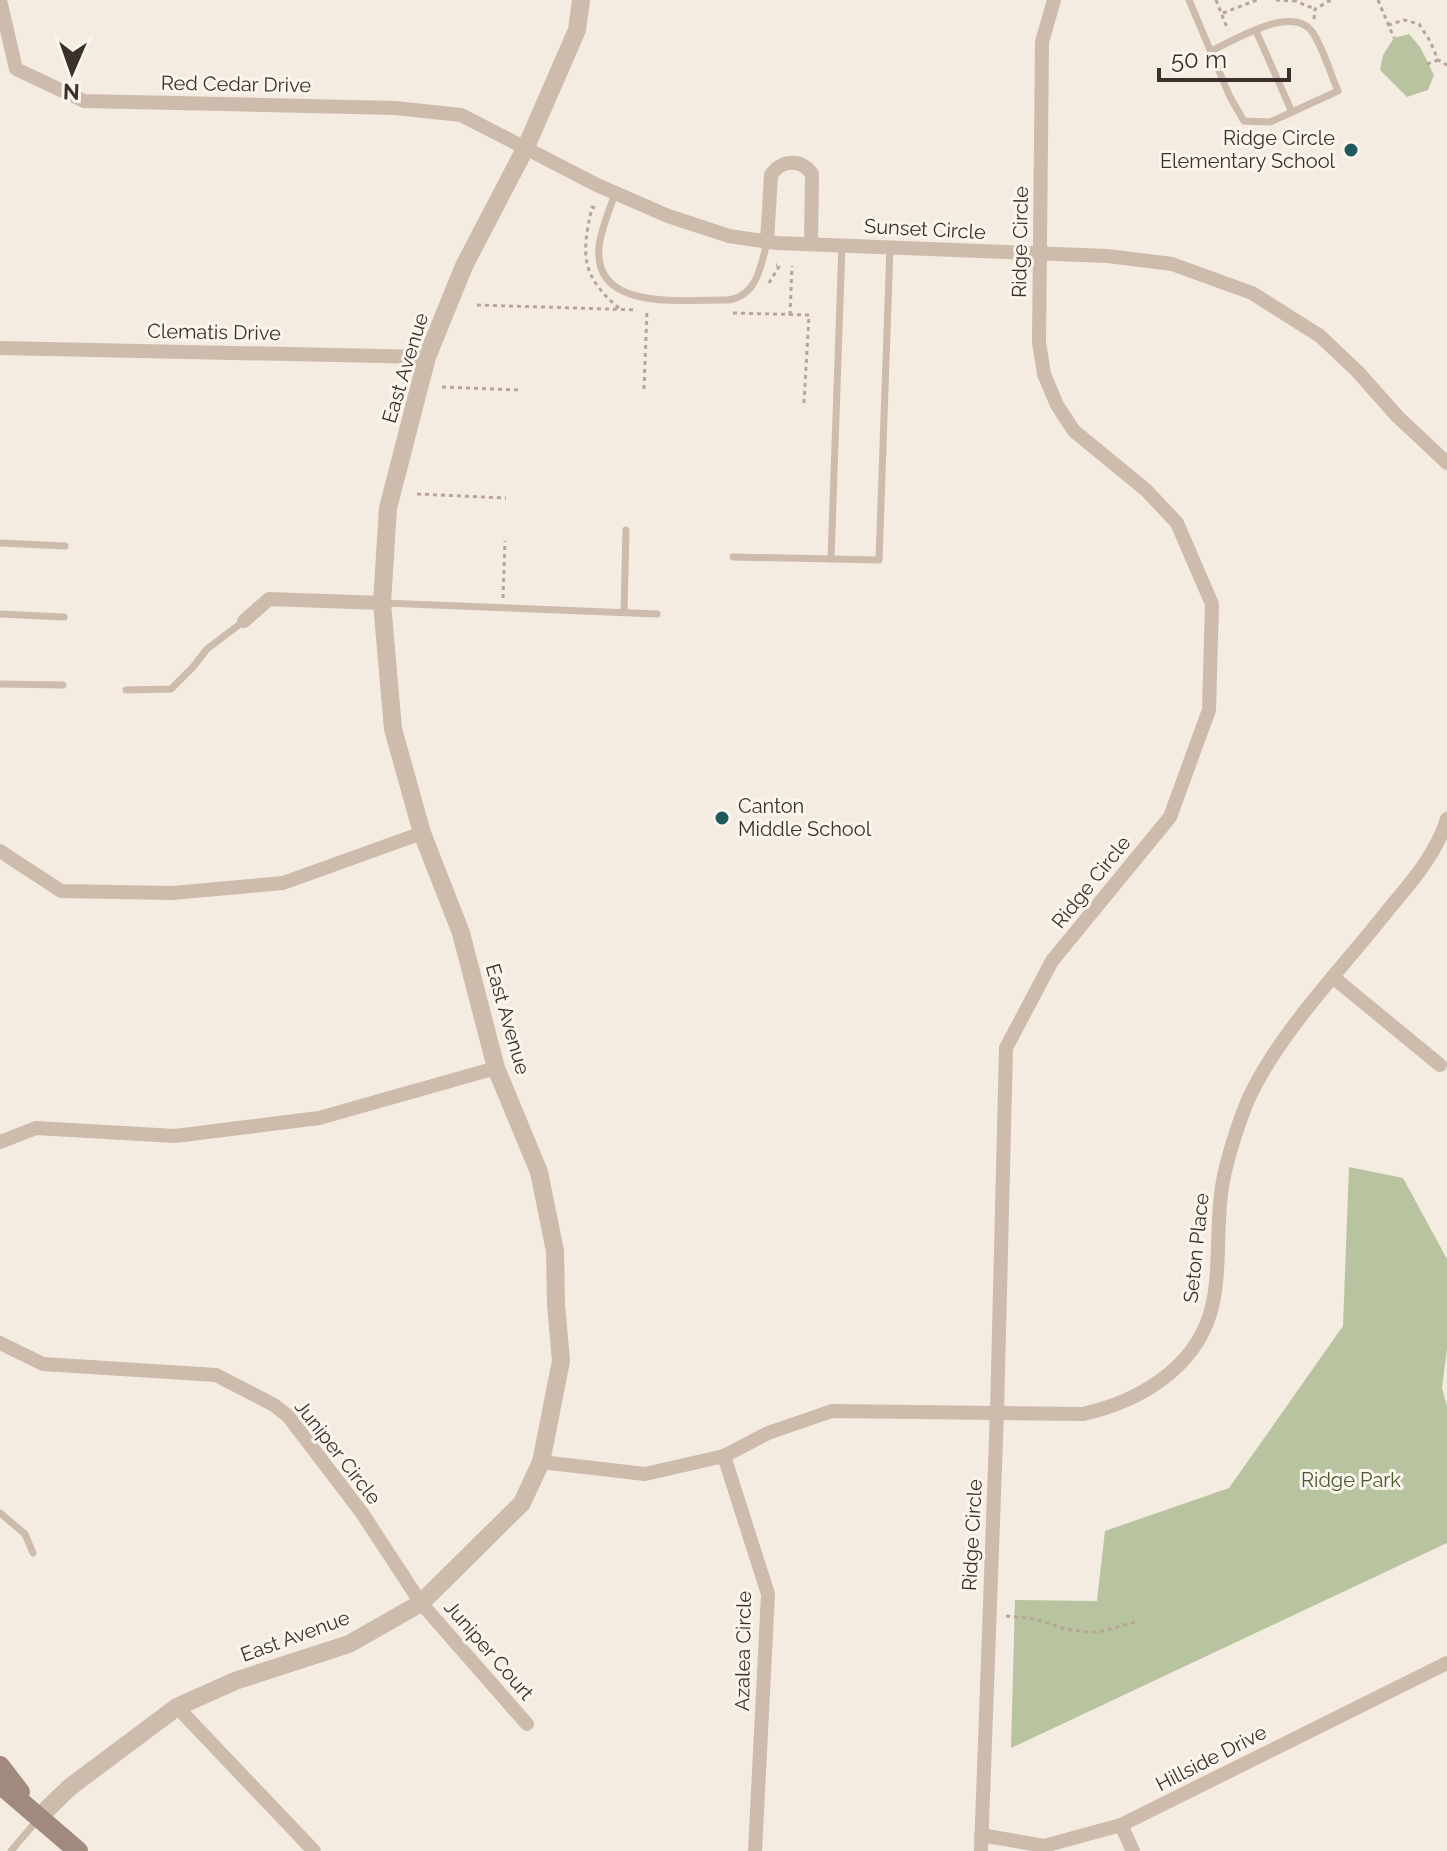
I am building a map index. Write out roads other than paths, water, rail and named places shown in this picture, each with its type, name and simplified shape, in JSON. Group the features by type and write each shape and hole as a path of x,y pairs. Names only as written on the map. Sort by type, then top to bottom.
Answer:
{"main road":[{"path":"0,1766 40,1816"},
{"path":"0,1784 78,1851"}],"street":[{"name":"Red Cedar Drive","path":"0,0 16,69 84,101 395,108 461,115 526,147"},
{"name":"East Avenue","path":"40,1816 70,1787 177,1707 235,1681 349,1644 421,1603 522,1503 541,1462 561,1361 555,1251 539,1172 496,1068 461,933 422,833 393,729 382,603 388,508 427,357 464,266 526,147 577,30 581,0"},
{"name":"Ridge Circle","path":"981,1851 1006,1048 1052,961 1170,817 1209,710 1212,604 1177,523 1146,490 1074,431 1057,405 1044,374 1039,342 1042,42 1054,0"},
{"name":"Sunset Circle","path":"526,147 615,194 702,228 767,242 1108,256 1172,264 1252,293 1320,336 1447,463"},
{"path":"767,242 771,175 777,166 793,162 805,166 812,174 811,244"},
{"name":"Clematis Drive","path":"0,348 427,357"},
{"path":"244,621 269,599 382,603"},
{"name":"Seton Place","path":"541,1462 645,1474 724,1456 768,1433 832,1411 1083,1414 1111,1408 1138,1396 1171,1373 1196,1343 1211,1313 1223,1181 1248,1101 1286,1034 1417,875 1447,819"},
{"path":"0,851 61,891 172,893 283,883 422,833"},
{"path":"1334,978 1440,1065"},
{"path":"0,1142 36,1128 175,1136 319,1118 496,1068"},
{"name":"Juniper Circle","path":"0,1343 43,1364 216,1375 274,1405 288,1416 362,1513 421,1603"},
{"name":"Azalea Circle","path":"724,1456 768,1594 755,1851"},
{"name":"Juniper Court","path":"421,1603 527,1724"},
{"name":"Hillside Drive","path":"981,1835 1044,1846 1121,1825 1447,1663"},
{"path":"177,1707 314,1851"},
{"path":"1121,1825 1133,1851"}],"lane":[{"path":"1189,0 1230,97 1244,121 1270,122 1338,91 1313,33 1305,25 1283,19 1211,51"},
{"path":"1256,31 1292,112"},
{"path":"615,194 600,242 599,261 612,286 628,295 728,300 740,297 755,282 767,242"},
{"path":"831,559 842,245"},
{"path":"733,557 879,560 890,247"},
{"path":"624,612 626,530"},
{"path":"0,543 65,546"},
{"path":"382,603 657,614"},
{"path":"0,614 64,617"},
{"path":"126,690 171,689 207,649 244,621"},
{"path":"0,684 63,685"},
{"path":"0,1513 25,1534 33,1553"},
{"path":"11,1851 40,1816"}],"place":[{"name":"Ridge Circle Elementary School","path":"1351,150"},
{"name":"Canton Middle School","path":"722,818"}],"park label":[{"name":"Ridge Park","path":"1351,1480"}]}
